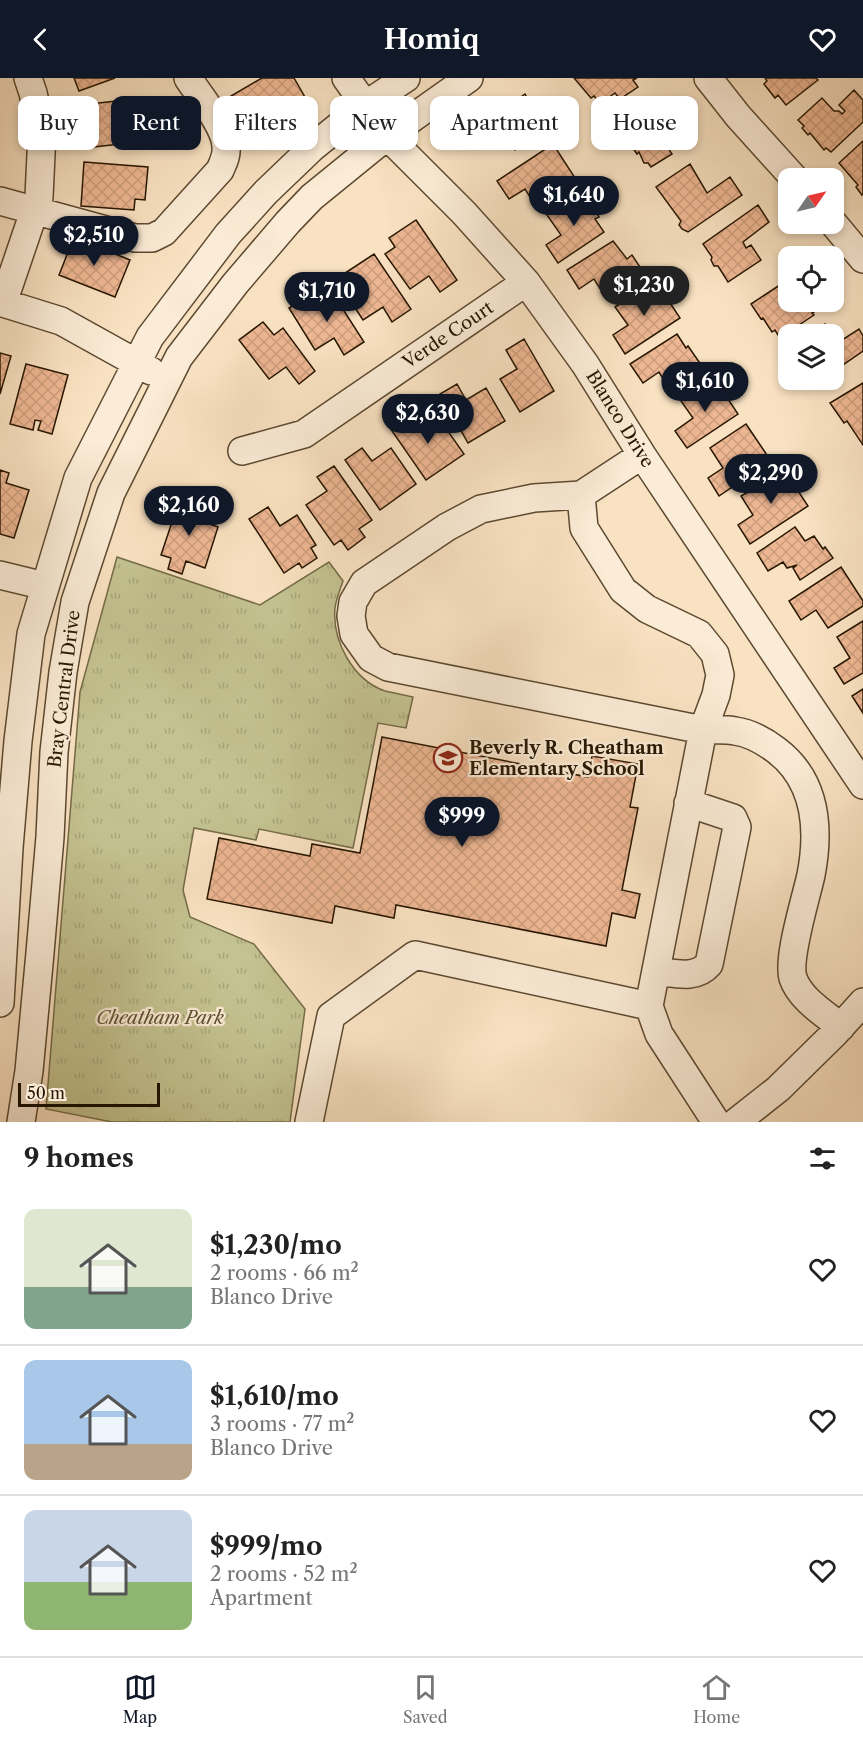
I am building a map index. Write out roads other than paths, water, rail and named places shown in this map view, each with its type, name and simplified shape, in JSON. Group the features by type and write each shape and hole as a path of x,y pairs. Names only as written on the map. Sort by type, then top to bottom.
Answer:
{"street":[{"path":"28,78 42,133 39,197 2,302 61,321 168,380"},
{"path":"0,201 135,238 152,238 164,232 220,170 225,159 224,136 188,78"},
{"name":"Blanco Drive","path":"346,78 358,96"},
{"name":"Bray Central Drive","path":"379,96 406,78"},
{"name":"Bray Central Drive","path":"418,114 469,78"},
{"path":"708,78 738,116 785,168"},
{"name":"Bray Central Drive","path":"0,1003 4,847 31,634 78,478 150,337 228,234 266,192 330,134"},
{"name":"Bray Central Drive","path":"21,1122 29,1071 50,837 54,752 63,672 75,602 111,493 179,357 235,284 288,222 312,197 370,150"},
{"name":"Blanco Drive","path":"401,150 464,213 526,282 585,364 642,455 863,785"},
{"path":"842,234 863,259"},
{"name":"Verde Court","path":"242,450 304,434 526,282"},
{"path":"642,455 581,495 534,498 481,509 447,527 380,570 364,583 353,602 351,616 354,634 371,658 388,668 703,730 736,731 764,741 789,760 807,788 815,825 811,873 798,924 793,976 806,997 841,1027"},
{"path":"581,495 584,528 623,590 647,609 699,634 715,654 720,675 703,730 649,1006 659,1034 716,1122"},
{"path":"0,575 45,586"},
{"path":"656,970 694,975 709,964 737,827 733,818 688,803"},
{"path":"309,1122 331,1016 415,955 649,1006"},
{"path":"736,1122 778,1089 863,1002"}],"place":[{"name":"Beverly R. Cheatham Elementary School","path":"448,758"}],"park label":[{"name":"Cheatham Park","path":"160,1018"}]}
